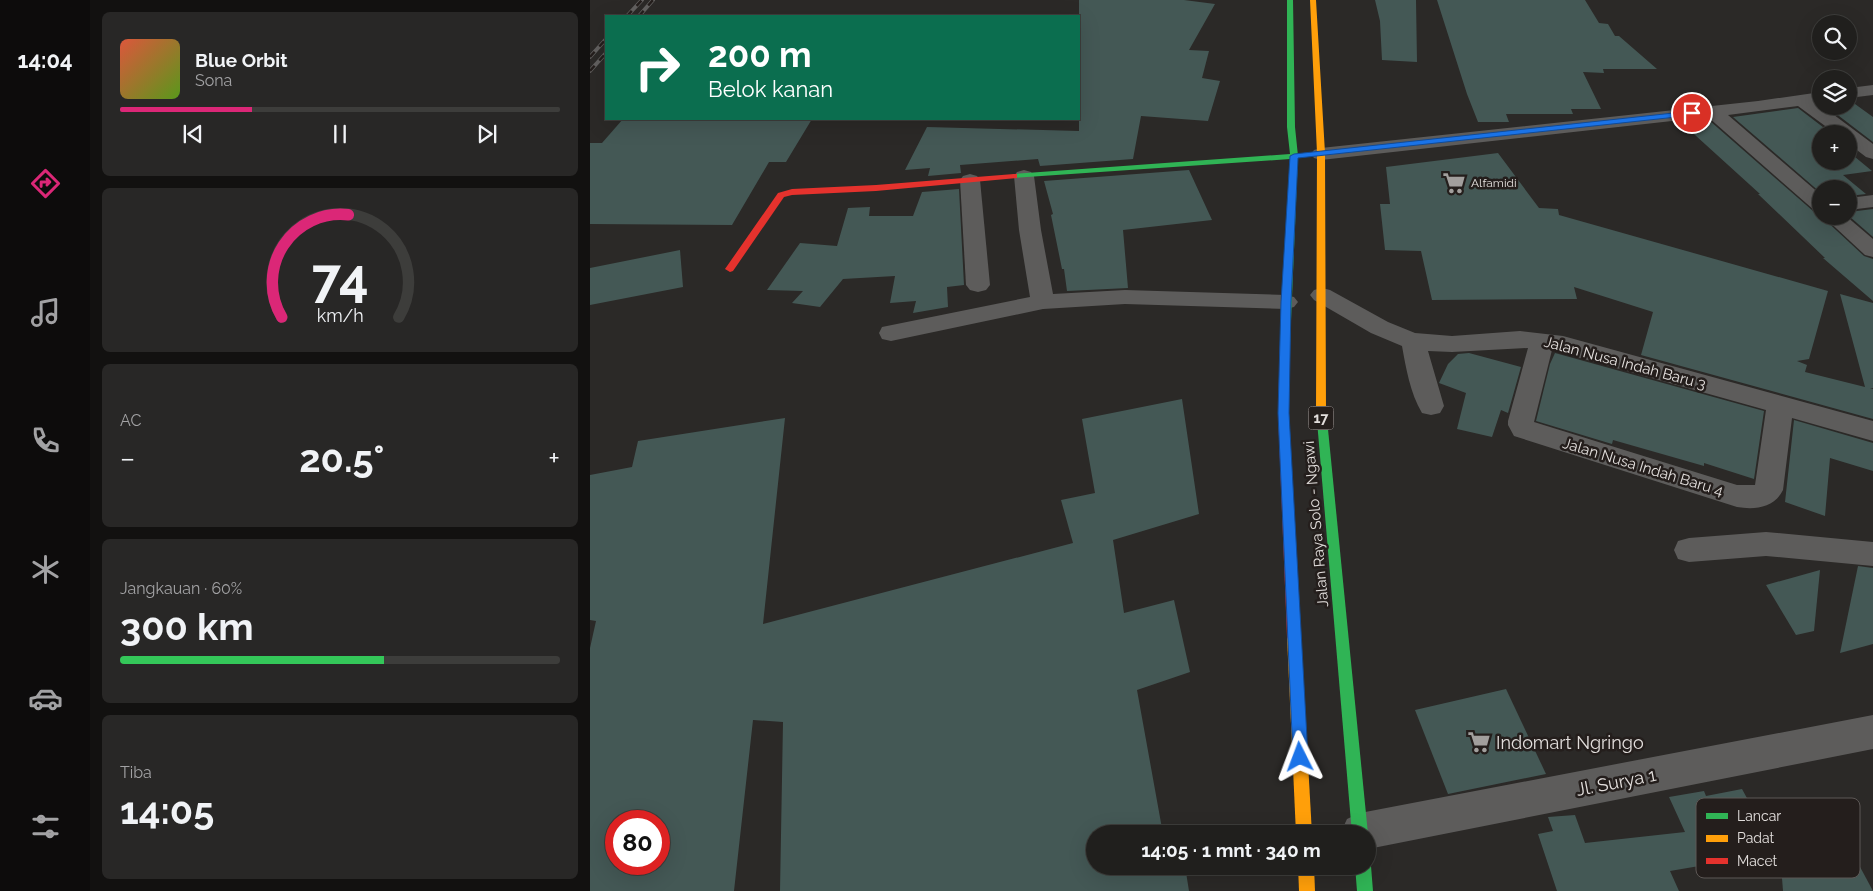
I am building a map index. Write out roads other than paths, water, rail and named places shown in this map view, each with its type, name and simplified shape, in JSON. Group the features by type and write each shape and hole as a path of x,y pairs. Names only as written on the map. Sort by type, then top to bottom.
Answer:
{"main road":[{"name":"Jalan Raya Solo - Ngawi","path":"1290,0 1291,127 1308,155 1322,295 1321,416 1359,825"},
{"name":"Jalan Raya Solo - Ngawi","path":"1304,825 1284,413 1286,302 1308,155 1319,65 1313,0"},
{"path":"730,269 782,195 786,193 1308,155"},
{"path":"1306,875 1307,891"},
{"name":"Jalan Raya Solo - Ngawi","path":"1364,875 1365,891"}],"street":[{"path":"1857,92 1873,90"},
{"path":"1308,155 1812,98"},
{"path":"1802,100 1836,125"},
{"path":"1712,111 1812,198"},
{"path":"1857,141 1873,153"},
{"path":"1024,176 1030,230 1043,302"},
{"path":"970,180 978,285"},
{"path":"1857,203 1873,201"},
{"path":"1844,225 1873,250"},
{"name":"Jalan Nusa Indah Baru 3","path":"1322,295 1390,331 1414,341 1453,343 1542,340 1581,348 1873,431"},
{"path":"891,333 1043,302 1125,297 1286,302"},
{"name":"Jalan Nusa Indah Baru 4","path":"1542,340 1521,420 1521,425 1524,429 1737,496 1752,498 1762,496 1769,490 1780,405"},
{"path":"1414,341 1419,368 1431,406"},
{"path":"1689,550 1766,544 1873,554"},
{"name":"Jl. Surya 1","path":"1376,841 1873,732"}],"railway":[{"path":"628,15 642,0"},
{"path":"640,15 653,0"},
{"path":"590,57 605,40"},
{"path":"590,71 605,54"}],"place":[{"name":"Alfamidi","path":"1454,183"},
{"name":"Indomart Ngringo","path":"1479,742"}]}
